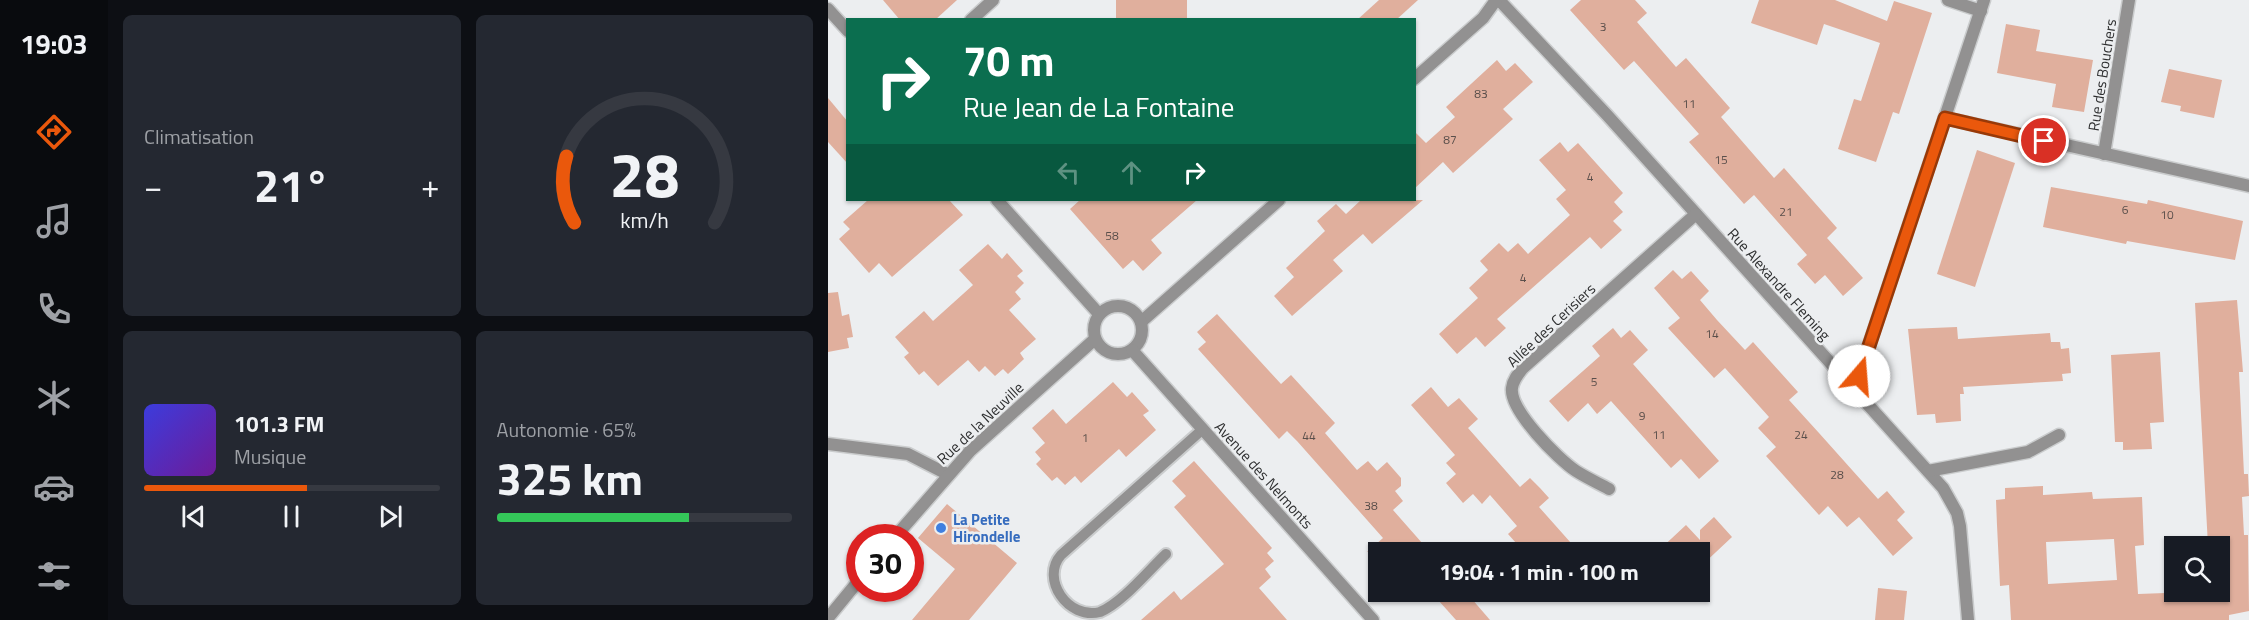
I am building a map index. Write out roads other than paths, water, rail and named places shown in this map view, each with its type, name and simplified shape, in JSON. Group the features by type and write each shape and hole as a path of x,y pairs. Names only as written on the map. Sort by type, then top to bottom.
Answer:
{"street":[{"path":"973,18 993,0"},
{"path":"1416,77 1483,18 1498,0"},
{"name":"Rue Alexandre Fleming","path":"1498,0 1696,214 1943,488 1957,513 1968,620"},
{"path":"1854,390 1982,5 1948,0"},
{"name":"Rue des Bouchers","path":"2104,154 2129,0"},
{"path":"828,9 846,29"},
{"path":"1945,118 2249,186"},
{"path":"998,201 1099,314"},
{"path":"1141,322 1278,201"},
{"name":"Allée des Cerisiers","path":"1609,489 1576,471 1551,448 1515,406 1511,389 1514,379 1523,368 1696,214"},
{"path":"1111,306 1133,310 1141,322 1141,338 1132,350 1118,355 1111,353 1104,350 1095,339 1094,326 1099,314 1111,306"},
{"name":"Rue de la Neuville","path":"906,524 947,474 989,433 1095,339"},
{"name":"Avenue des Nelmonts","path":"1132,350 1373,620"},
{"path":"1928,471 2028,452 2059,435"},
{"path":"828,444 908,454 947,474"},
{"path":"828,618 846,596"}],"lane":[{"path":"1166,554 1116,602 1101,612 1087,615 1077,612 1055,588 1052,574 1054,563 1061,555 1203,429"}],"place":[{"name":"La Petite Hirondelle","path":"941,528"}]}
